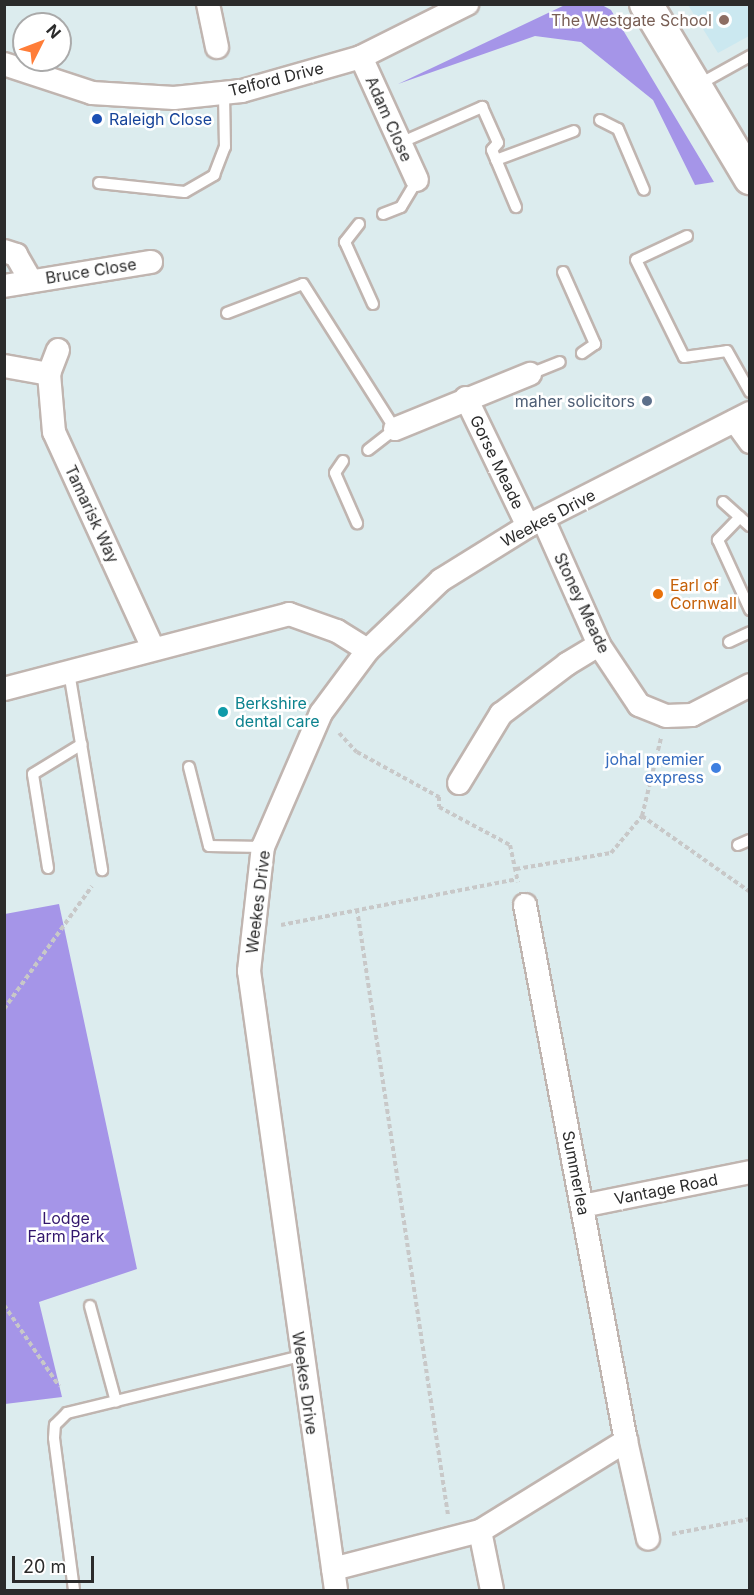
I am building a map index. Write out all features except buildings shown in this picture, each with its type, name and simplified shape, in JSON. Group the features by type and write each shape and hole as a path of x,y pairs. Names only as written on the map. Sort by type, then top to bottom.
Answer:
{"street":[{"path":"208,4 217,47"},
{"name":"Telford Drive","path":"4,64 92,93 174,98 242,91 361,57 467,4"},
{"path":"646,4 698,85 750,178"},
{"name":"Adam Close","path":"361,57 417,180"},
{"name":"Bruce Close","path":"4,251 16,255 31,281"},
{"name":"Bruce Close","path":"4,286 151,262"},
{"name":"Tamarisk Way","path":"58,350 50,375 54,432 153,648"},
{"path":"4,366 50,375"},
{"name":"Gorse Meade","path":"395,429 466,398 530,374"},
{"name":"Gorse Meade","path":"466,398 535,523"},
{"path":"742,417 750,442"},
{"name":"Weekes Drive","path":"334,1580 249,971 263,847 321,713 368,650 441,580 535,523 742,417"},
{"name":"Stoney Meade","path":"535,523 599,645 639,705 666,716 692,715 750,685"},
{"path":"4,689 289,614 337,632 368,650"},
{"path":"459,783 501,714 567,664 599,645"},
{"name":"Summerlea","path":"525,905 626,1441 648,1539"},
{"name":"Vantage Road","path":"582,1206 750,1172"},
{"path":"334,1580 480,1531 626,1441"},
{"path":"480,1531 492,1590"}],"lane":[{"path":"698,85 750,56"},
{"path":"99,183 185,192 214,175 225,147 224,93"},
{"path":"400,143 482,107 498,143 492,150 516,207"},
{"path":"600,120 618,129 644,190"},
{"path":"496,160 574,130"},
{"path":"383,214 401,207 417,180"},
{"path":"359,224 345,242 373,304"},
{"path":"687,236 636,260 684,357 727,351 750,392"},
{"path":"563,272 595,344 582,353"},
{"path":"227,313 303,284 395,429 368,450"},
{"path":"530,374 560,362"},
{"path":"343,461 335,473 357,523"},
{"path":"723,502 750,526"},
{"path":"740,517 718,540 750,610"},
{"path":"729,642 750,632"},
{"path":"69,672 102,870"},
{"path":"48,868 33,774 82,744"},
{"path":"189,767 209,846 263,847"},
{"path":"738,845 750,840"},
{"path":"90,1305 116,1401"},
{"path":"74,1590 54,1438 55,1425 67,1413 302,1356"}],"path":[{"path":"321,713 357,752 439,796 439,807 510,846 525,905"},
{"path":"516,869 611,852 642,816 666,716"},
{"path":"642,816 750,892"},
{"path":"4,1009 102,870"},
{"path":"281,924 517,879"},
{"path":"357,909 451,1539"},
{"path":"4,1305 59,1386"},
{"path":"648,1539 750,1519"}],"shaded area":[{"name":"The Westgate School","path":"688,5 749,5 749,36 718,53"}],"green space":[{"path":"567,4 602,5 611,10 714,182 695,185 653,100 581,42 535,36 398,84"},
{"name":"Lodge Farm Park","path":"59,904 137,1269 39,1302 62,1397 5,1404 5,914"}],"place":[{"name":"The Westgate School","path":"724,20"},
{"name":"Raleigh Close","path":"97,119"},
{"name":"maher solicitors","path":"647,401"},
{"name":"Earl of Cornwall","path":"658,594"},
{"name":"Berkshire dental care","path":"223,712"},
{"name":"johal premier express","path":"716,768"}]}
